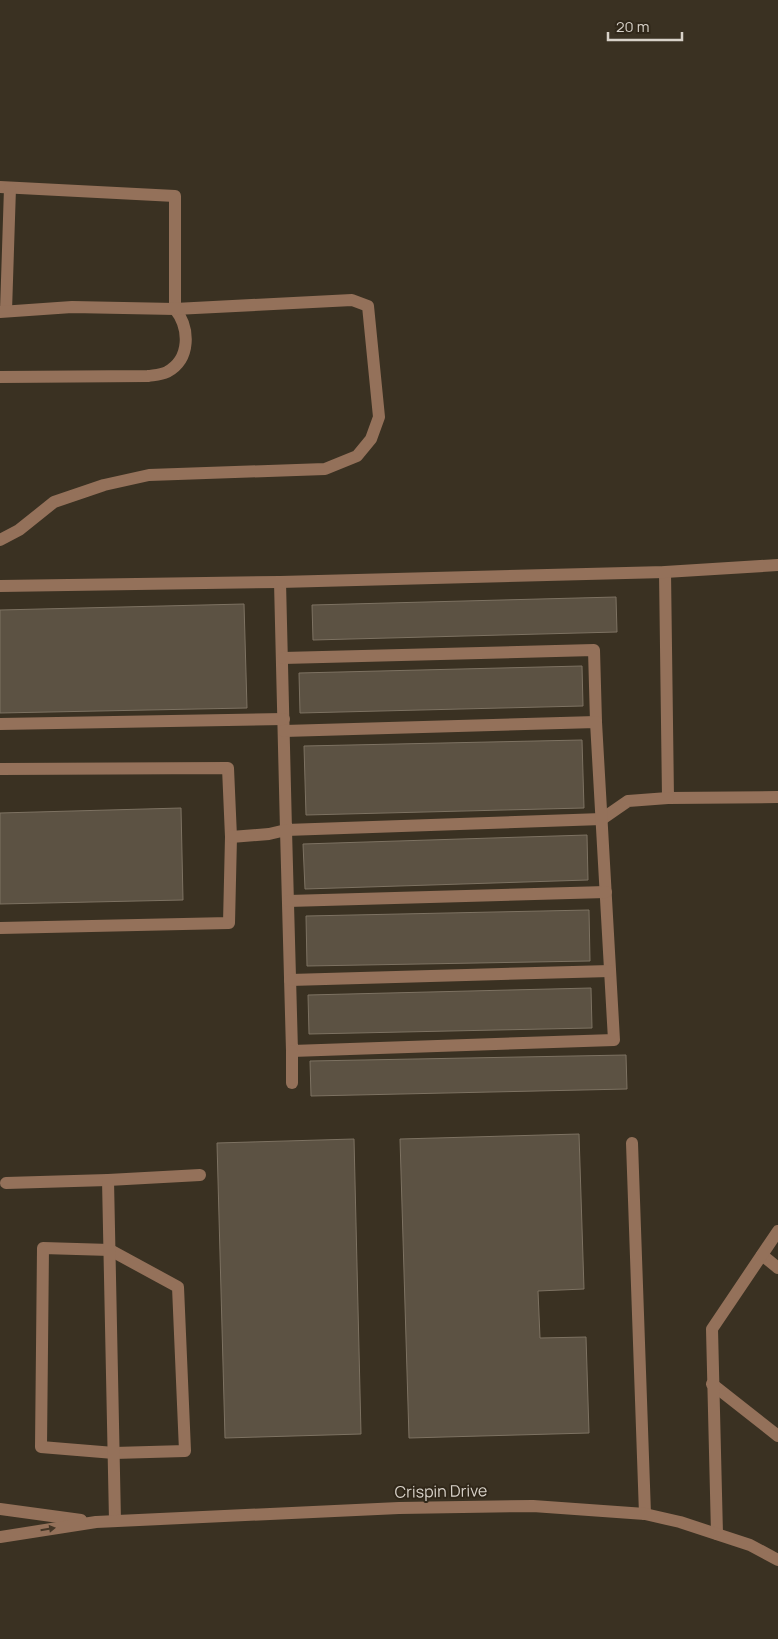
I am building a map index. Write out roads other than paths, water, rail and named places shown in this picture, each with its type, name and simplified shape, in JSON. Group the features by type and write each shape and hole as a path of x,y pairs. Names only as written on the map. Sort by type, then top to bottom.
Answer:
{"lane":[{"path":"0,376 148,376 165,374 177,365 186,343 184,320 175,309 175,196 5,188 3,312 72,307 175,309 352,300 368,306 379,417 371,439 357,456 326,469 149,475 104,485 54,502 19,530 0,540"},
{"path":"0,586 280,582 665,572 778,565"},
{"path":"665,572 668,798"},
{"path":"280,582 292,1083"},
{"path":"283,658 594,650 596,722 614,1040 292,1051"},
{"path":"0,724 284,725 596,722"},
{"path":"0,769 228,768 231,837 229,924 0,928"},
{"path":"231,837 269,834 286,830 602,819 628,801 668,798 778,797"},
{"path":"288,901 606,892"},
{"path":"290,980 610,971"},
{"path":"632,1143 645,1514"},
{"path":"6,1183 200,1175"},
{"path":"108,1180 115,1521"},
{"path":"717,1534 712,1329 778,1231"},
{"path":"43,1248 110,1250 178,1287 185,1451 114,1453 41,1447 43,1248"},
{"path":"762,1255 778,1268"},
{"path":"712,1384 778,1436"},
{"name":"Crispin Drive","path":"0,1537 96,1522 399,1508 524,1506 645,1514 750,1545 778,1560"},
{"name":"Crispin Drive","path":"0,1509 96,1522"}]}
